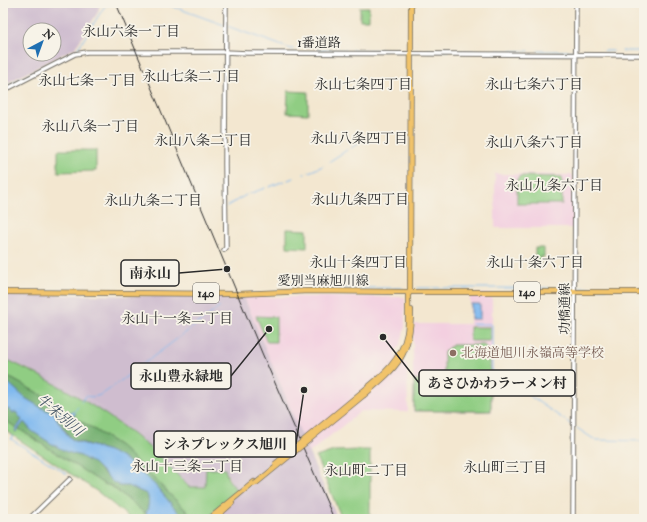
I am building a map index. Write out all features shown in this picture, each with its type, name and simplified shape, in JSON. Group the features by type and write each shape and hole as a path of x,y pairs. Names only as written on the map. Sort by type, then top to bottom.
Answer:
{"main road":[{"path":"209,519 363,394 386,371 402,348 406,337 408,295 410,292 411,3"},
{"name":"愛別当麻旭川線","path":"3,292 237,294 310,291 644,292"},
{"path":"214,519 254,483"}],"street":[{"path":"224,250 226,248 226,3"},
{"name":"功橋通線","path":"573,519 576,3"},
{"name":"1番道路","path":"3,91 75,54 87,52 644,55"},
{"path":"29,519 70,479"}],"shaded area":[{"path":"3,3 100,3 98,12 75,48 62,55 62,22 22,22 22,62 48,62 3,85"},
{"path":"495,174 573,175 573,228 496,228"},
{"path":"3,294 244,297 338,519 220,519 214,513 231,483 225,469 206,487 189,487 157,455 117,422 86,402 26,368 3,358"},
{"name":"北海道旭川永嶺高等学校","path":"470,294 492,294 492,412 413,412 413,335 415,324 470,324"},
{"path":"244,297 405,297 405,326 400,345 394,355 407,365 408,412 361,411 309,453"}],"green space":[{"path":"360,7 369,7 369,20 360,20"},
{"path":"288,91 308,92 308,114 287,113"},
{"path":"58,150 96,150 96,171 58,172"},
{"path":"520,176 562,177 562,204 517,204 517,179"},
{"path":"287,229 307,230 307,248 287,247"},
{"path":"535,248 544,248 544,257 540,257 540,265 535,265"},
{"path":"256,316 276,317 276,342 267,342"},
{"path":"470,327 490,327 490,341 470,341"},
{"path":"452,345 484,345 490,351 490,383 444,382 444,352"},
{"path":"3,358 84,400 122,426 157,454 189,487 205,487 206,469 225,469 228,479 238,492 214,512 209,519 195,519 120,446 73,416 76,414 72,411 70,413 65,412 47,398 3,374"},
{"path":"3,374 47,398 65,412 50,412 25,398 3,378"},
{"path":"414,380 442,380 442,383 491,384 491,411 414,411"},
{"path":"9,409 11,412 16,412 22,420 17,428 3,419 3,411"},
{"path":"62,414 73,416 120,446 195,519 184,519 154,484 130,463 106,450 74,440 70,437 55,415"},
{"path":"3,419 17,428 15,432 19,429 104,484 111,486 146,514 150,519 131,519 98,492 3,429"},
{"path":"23,421 32,431 52,444 94,463 105,475 120,486 128,486 147,494 149,502 146,514 112,486 104,484 19,429"},
{"path":"370,450 370,519 342,519 316,457 334,451"}],"water":[{"path":"471,304 480,304 480,319 471,319"},
{"name":"牛朱別川","path":"3,378 25,398 50,412 69,413 72,411 76,414 55,416 71,439 106,450 130,463 154,484 184,519 150,519 146,514 149,502 147,494 128,486 120,486 113,482 94,463 52,444 32,431 24,422 16,432 15,431 22,420 16,412 12,413 9,409 3,411"}],"waterway":[{"path":"3,88 77,50 104,7 118,3"},
{"path":"163,3 224,25"},
{"path":"227,26 293,49"},
{"path":"317,50 345,50"},
{"path":"352,50 385,50"},
{"path":"428,50 448,51"},
{"path":"457,51 489,51"},
{"path":"497,51 529,51"},
{"path":"538,51 572,51"},
{"path":"604,51 613,51"},
{"path":"622,51 644,51"},
{"path":"351,148 366,138"},
{"path":"330,161 347,150"},
{"path":"309,172 323,166"},
{"path":"288,180 293,178"},
{"path":"269,187 284,181"},
{"path":"249,194 265,188"},
{"path":"227,206 246,195"},
{"path":"309,288 402,288"},
{"path":"417,288 572,288"},
{"path":"578,288 644,288"},
{"path":"81,402 86,396 97,396 107,391 220,307"},
{"path":"472,324 492,325 492,370 572,425"},
{"path":"73,413 78,407"},
{"path":"577,428 597,440 644,441"},
{"path":"13,436 11,439 67,474"}],"railway":[{"path":"116,3 262,353 334,519"}],"place":[{"name":"南永山","path":"227,269"},
{"name":"永山豊永緑地","path":"269,329"},
{"name":"あさひかわラーメン村","path":"383,337"},
{"name":"北海道旭川永嶺高等学校","path":"453,353"},
{"name":"シネプレックス旭川","path":"304,390"}],"district":[{"name":"永山六条一丁目","path":"131,31"},
{"name":"永山七条二丁目","path":"191,76"},
{"name":"永山七条一丁目","path":"87,80"},
{"name":"永山七条四丁目","path":"363,84"},
{"name":"永山七条六丁目","path":"534,84"},
{"name":"永山八条一丁目","path":"90,126"},
{"name":"永山八条四丁目","path":"359,138"},
{"name":"永山八条二丁目","path":"203,140"},
{"name":"永山八条六丁目","path":"534,142"},
{"name":"永山九条六丁目","path":"554,185"},
{"name":"永山九条四丁目","path":"360,199"},
{"name":"永山九条二丁目","path":"153,200"},
{"name":"永山十条四丁目","path":"358,262"},
{"name":"永山十条六丁目","path":"535,262"},
{"name":"永山十一条二丁目","path":"177,318"},
{"name":"永山十三条二丁目","path":"187,466"},
{"name":"永山町三丁目","path":"505,467"},
{"name":"永山町二丁目","path":"366,470"}]}
